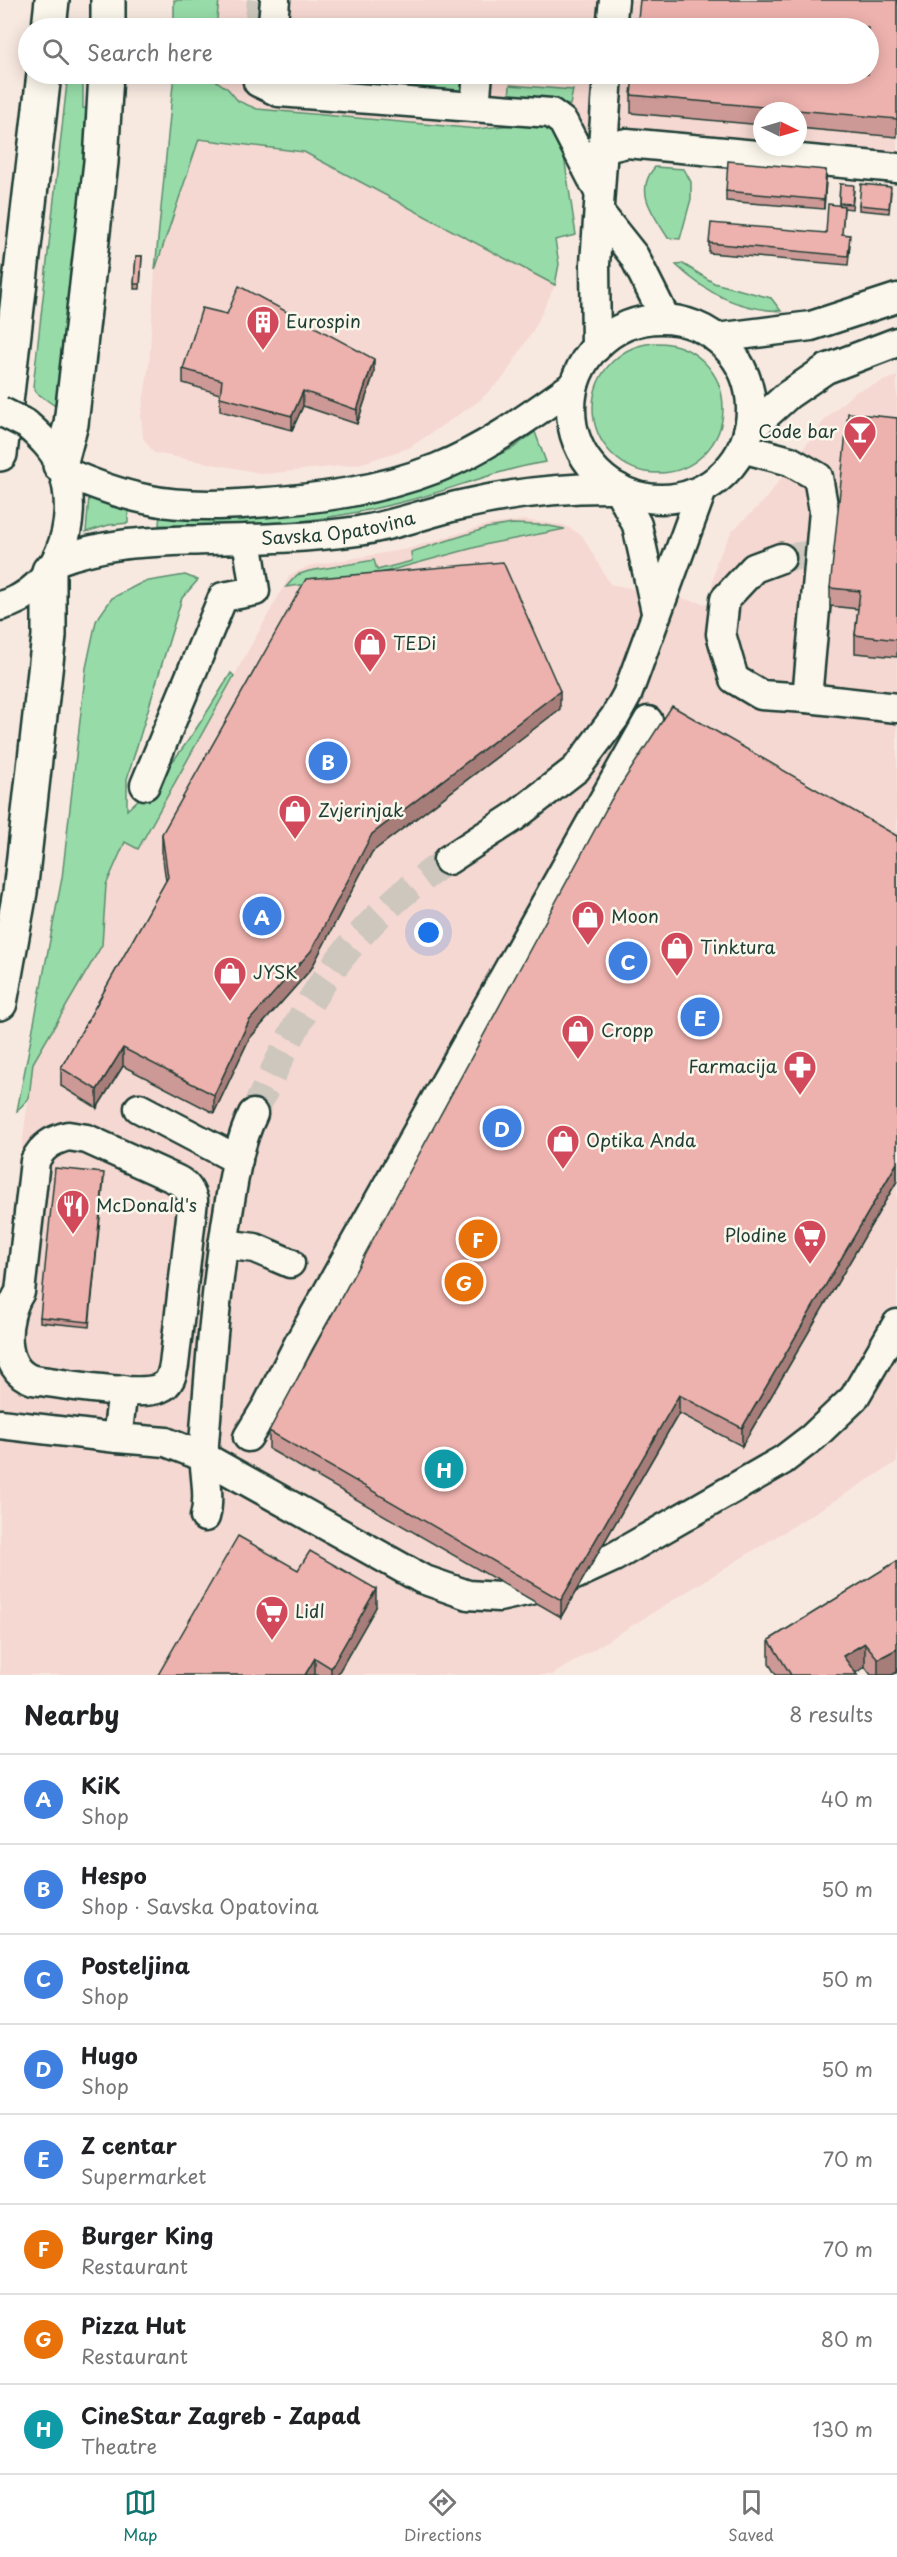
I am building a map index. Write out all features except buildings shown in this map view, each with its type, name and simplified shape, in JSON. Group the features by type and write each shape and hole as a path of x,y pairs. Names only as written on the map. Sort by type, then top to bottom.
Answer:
{"main road":[{"path":"50,18 52,0"},
{"path":"108,0 108,18"},
{"path":"0,454 43,84"},
{"path":"62,468 71,424 100,162 105,84"},
{"path":"0,1003 21,881 49,636 53,566"}],"street":[{"path":"612,18 614,0"},
{"path":"262,84 279,92 551,113 563,122 599,202 634,256 665,318"},
{"path":"475,106 477,84"},
{"path":"596,348 594,264 607,84"},
{"path":"601,149 627,144 897,168"},
{"path":"716,338 811,326 897,298"},
{"path":"745,440 751,403 745,374 734,355 711,333 689,322 665,318 635,322 608,336 587,357 574,385 571,415 578,445 595,471 618,489 646,498 675,498 702,490 726,472 745,440 788,395 826,369 897,342"},
{"name":"Savska Opatovina","path":"62,468 94,486 147,500 213,506 304,500 388,485 439,467 477,435 574,385"},
{"path":"0,411 26,424 46,442 62,468 70,506 69,523 53,566 33,588 3,606"},
{"path":"745,440 818,477 824,511 807,698"},
{"name":"Savska Opatovina","path":"53,566 86,550 112,545 360,531 458,505 534,490 578,487 618,489"},
{"path":"618,489 637,525 656,612"},
{"path":"448,860 514,817 576,769 615,717 627,695 702,490"},
{"path":"145,785 223,597 255,591 247,539"},
{"path":"781,558 754,568 725,599 721,634 734,679 761,695 897,708"},
{"path":"248,1437 648,721"},
{"path":"139,1108 238,1160"},
{"path":"205,1517 208,1506 204,1457 223,1244 238,1160 246,1128 253,1114"},
{"path":"68,1136 87,1139 181,1181 186,1185 193,1200 171,1378 162,1388 150,1391 123,1390 22,1377 7,1355 11,1306 20,1292 35,1161 49,1143 68,1136"},
{"path":"223,1244 255,1248 290,1263"},
{"path":"0,1424 166,1442 204,1457 422,1580 468,1595 499,1598 553,1585 614,1557 783,1460 813,1437 854,1398 897,1324"},
{"path":"117,1438 123,1390"}],"shaded area":[{"path":"219,0 897,0 897,168 209,140 304,152 555,285 534,329 504,377 479,401 409,448 359,464 265,474 154,453 143,438 141,416 149,364 155,270 199,139 209,84 879,84 879,18 217,18"},
{"path":"897,376 897,1462 552,1675 0,1675 0,1311 33,1063 102,945 106,885 125,842 138,849 290,575 309,566 407,549 486,525 524,520 564,525 582,535 610,584 708,604 717,560 732,531 764,501 826,418 855,392"}],"green space":[{"path":"174,0 219,0 217,18 174,18"},
{"path":"67,84 83,84 83,108 91,109 62,411 37,393 33,387"},
{"path":"173,84 221,84 238,101 257,109 478,129 535,125 550,130 563,150 576,235 555,240 559,264 555,285 304,152 199,139 155,270"},
{"path":"269,84 464,84 463,101"},
{"path":"510,85 573,90 570,105 509,98"},
{"path":"655,167 684,169 691,182 691,199 680,239 668,238 648,203 646,185"},
{"path":"683,264 714,283 771,298 781,311 751,307 724,298 699,284 676,265"},
{"path":"658,343 683,348 704,362 718,383 723,408 718,433 704,454 683,468 658,473 633,468 612,454 598,433 593,408 598,383 612,362 633,348"},
{"path":"535,432 546,462 513,469 386,506 322,518 257,525 192,527 159,525 160,514 438,478 513,448"},
{"path":"89,496 112,507 128,510 128,523 109,525 86,532"},
{"path":"513,524 544,525 565,529 488,544 373,575 286,587 297,575 309,571 374,560 377,570 412,561 411,552 487,528"},
{"path":"185,575 198,580 182,598 127,779 127,810 158,780 197,728 231,673 234,676 138,849 125,842 106,885 102,945 33,1063 29,1098 17,1111 62,878 86,668 96,621 112,598 143,582"}],"tunnel":[{"path":"259,18 261,0"},
{"path":"781,558 835,552"},
{"path":"253,1114 301,1017 338,962 389,906 427,874 448,860"}],"place":[{"name":"Eurospin","path":"263,351"},
{"name":"Code bar","path":"860,461"},
{"name":"TEDi","path":"370,673"},
{"name":"Hespo","path":"328,761"},
{"name":"Zvjerinjak","path":"295,840"},
{"name":"KiK","path":"262,916"},
{"name":"Moon","path":"588,946"},
{"name":"Posteljina","path":"628,961"},
{"name":"Tinktura","path":"677,977"},
{"name":"JYSK","path":"230,1002"},
{"name":"Z centar","path":"700,1017"},
{"name":"Cropp","path":"578,1060"},
{"name":"Farmacija","path":"800,1096"},
{"name":"Hugo","path":"502,1128"},
{"name":"Optika Anda","path":"563,1170"},
{"name":"McDonald's","path":"73,1235"},
{"name":"Burger King","path":"478,1239"},
{"name":"Plodine","path":"810,1265"},
{"name":"Pizza Hut","path":"464,1282"},
{"name":"CineStar Zagreb - Zapad","path":"444,1469"},
{"name":"Lidl","path":"272,1641"}]}
